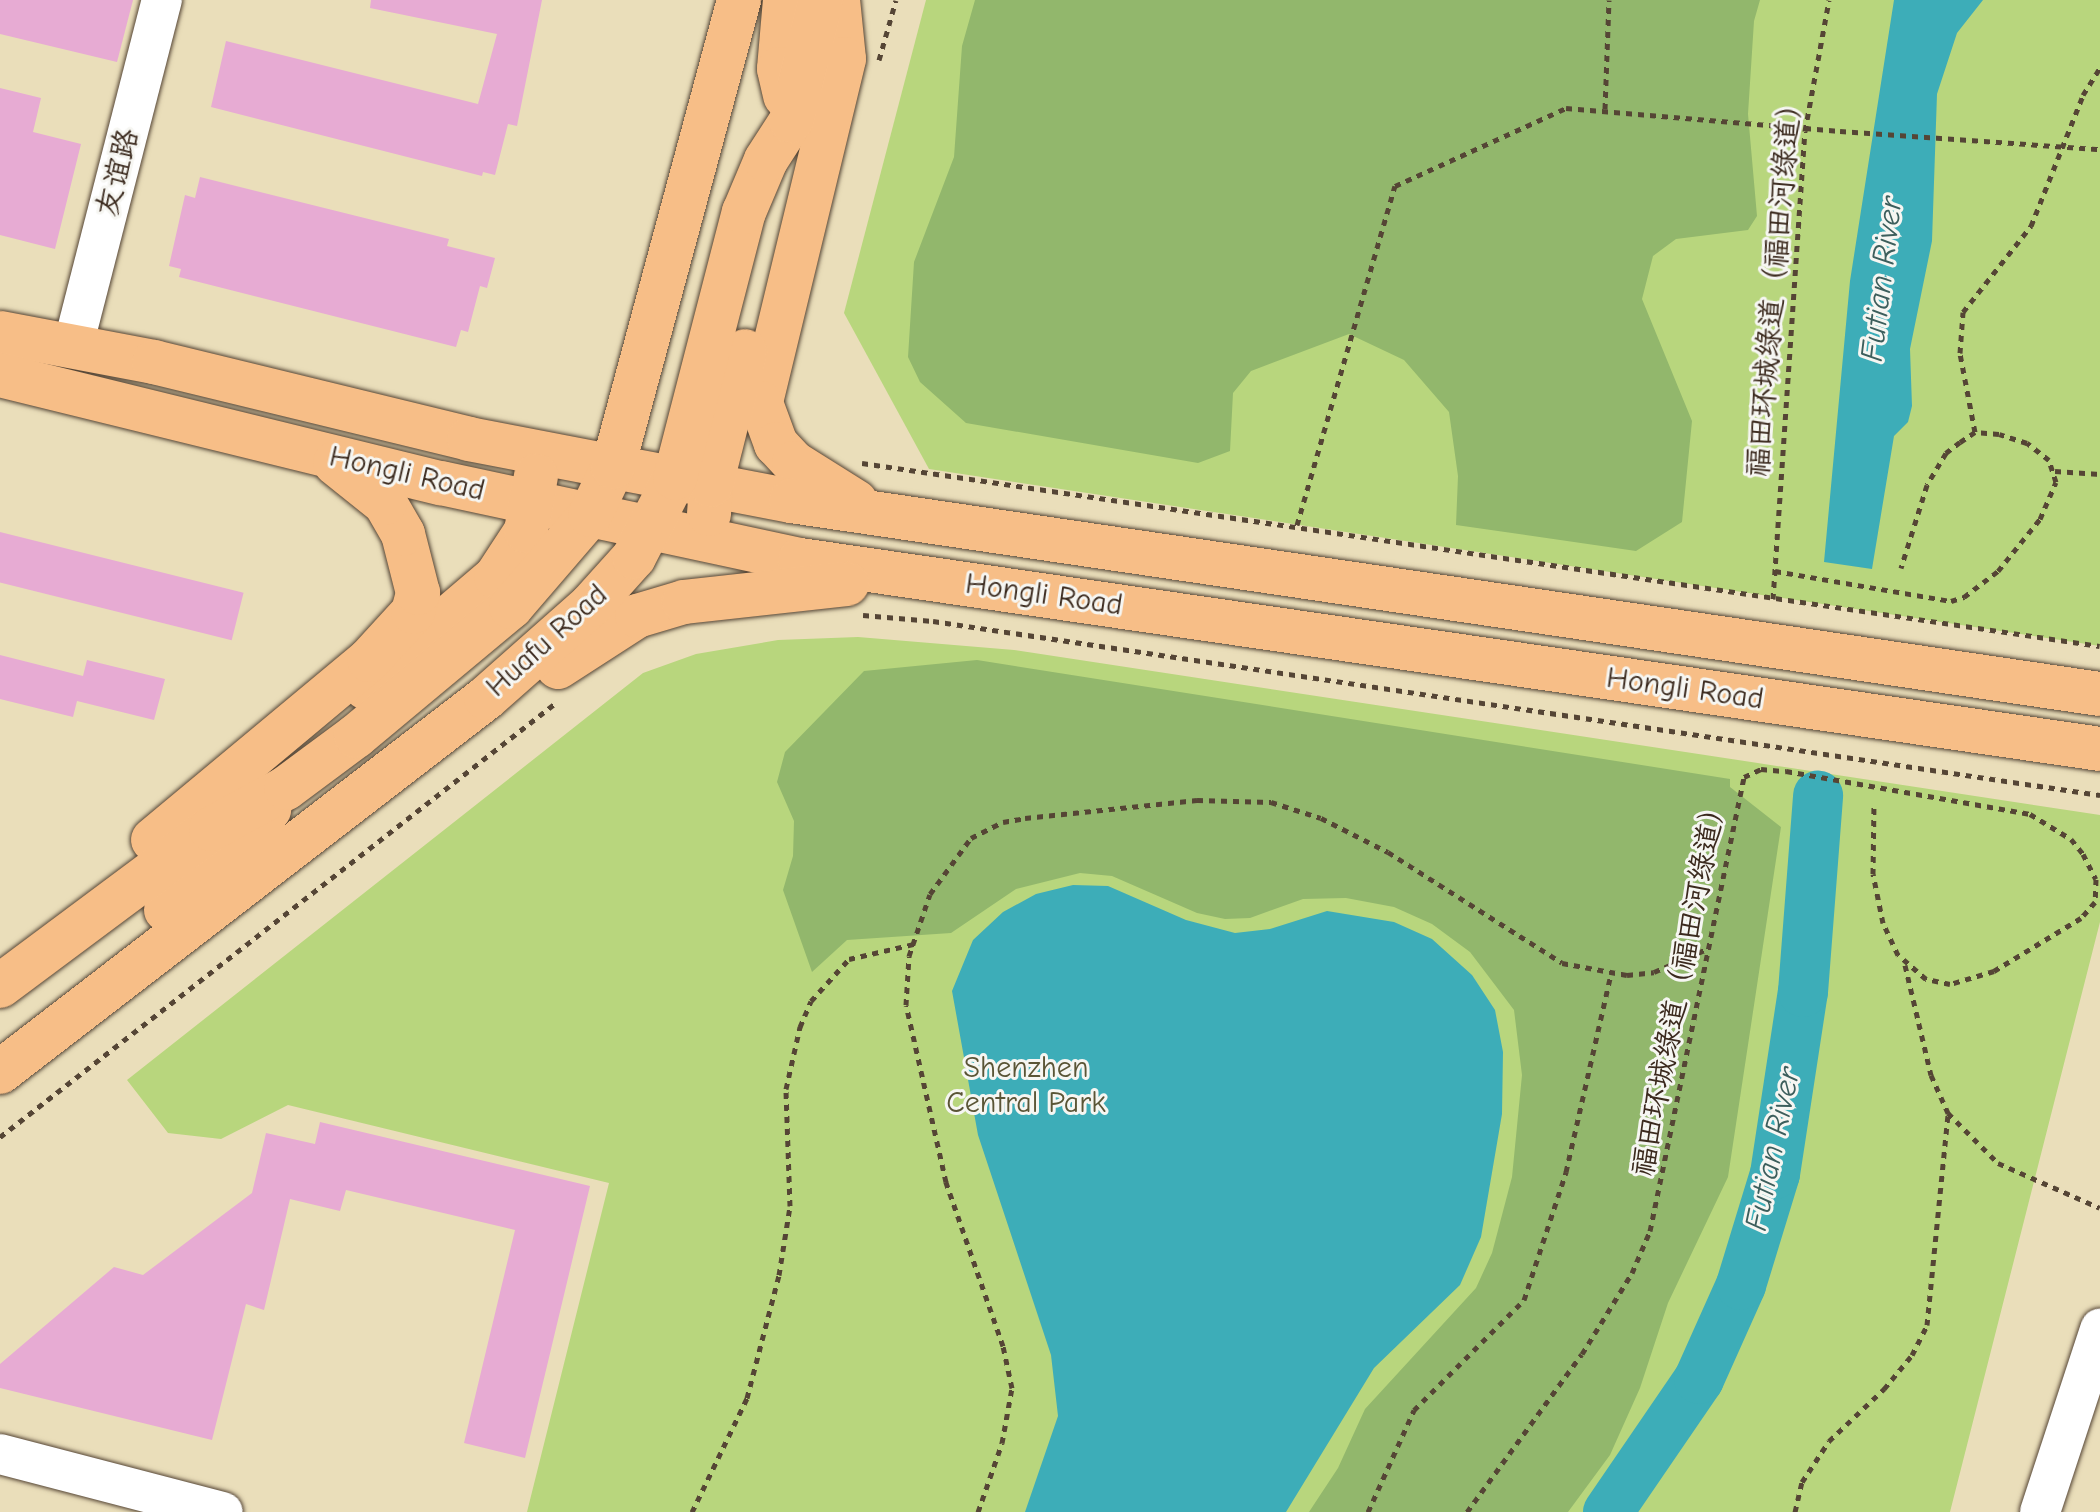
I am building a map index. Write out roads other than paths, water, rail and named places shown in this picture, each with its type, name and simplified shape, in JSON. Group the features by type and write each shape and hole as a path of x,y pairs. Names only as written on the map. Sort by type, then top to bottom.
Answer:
{"main road":[{"name":"Huafu Road","path":"0,986 211,829 286,788 501,616 538,580 590,515 613,467 739,0"},
{"path":"785,0 779,69 791,121"},
{"name":"Huafu Road","path":"712,541 693,482 744,212 766,160 791,121 821,0"},
{"path":"838,0 844,59 761,403 776,444 794,463 838,494 879,514"},
{"name":"Hongli Road","path":"0,333 73,346 533,451 879,514 2100,694"},
{"name":"Hongli Road","path":"0,375 320,454 712,541 927,579 2100,749"},
{"name":"Huafu Road","path":"85,1005 136,936 228,854 286,788 311,743 338,711 496,577 526,531 534,503 533,451"},
{"path":"63,937 152,840 369,660 413,612 418,593 403,534 385,503 357,477 320,454"},
{"name":"Huafu Road","path":"0,1072 486,698 591,605 693,482"},
{"path":"486,698 556,668 637,616 684,602 927,579"}],"street":[{"name":"友谊路","path":"73,346 162,0"},
{"path":"2040,1512 2100,1329"},
{"path":"0,1454 223,1512"}],"water":[{"path":"1894,0 1983,0 1957,33 1937,94 1932,241 1910,349 1912,406 1908,422 1894,436 1872,569 1824,562 1850,281"},
{"path":"1073,885 1108,886 1186,920 1235,933 1270,929 1327,911 1394,922 1432,939 1472,975 1495,1010 1503,1052 1502,1114 1481,1237 1460,1285 1374,1368 1286,1512 1025,1512 1058,1416 1051,1355 978,1135 952,991 973,940 1003,912 1036,894"}],"waterway":[{"name":"Futian River","path":"1608,1512 1699,1379 1741,1285 1775,1174 1803,992 1818,796"}],"park label":[{"name":"Shenzhen Central Park","path":"1026,1085"}]}
